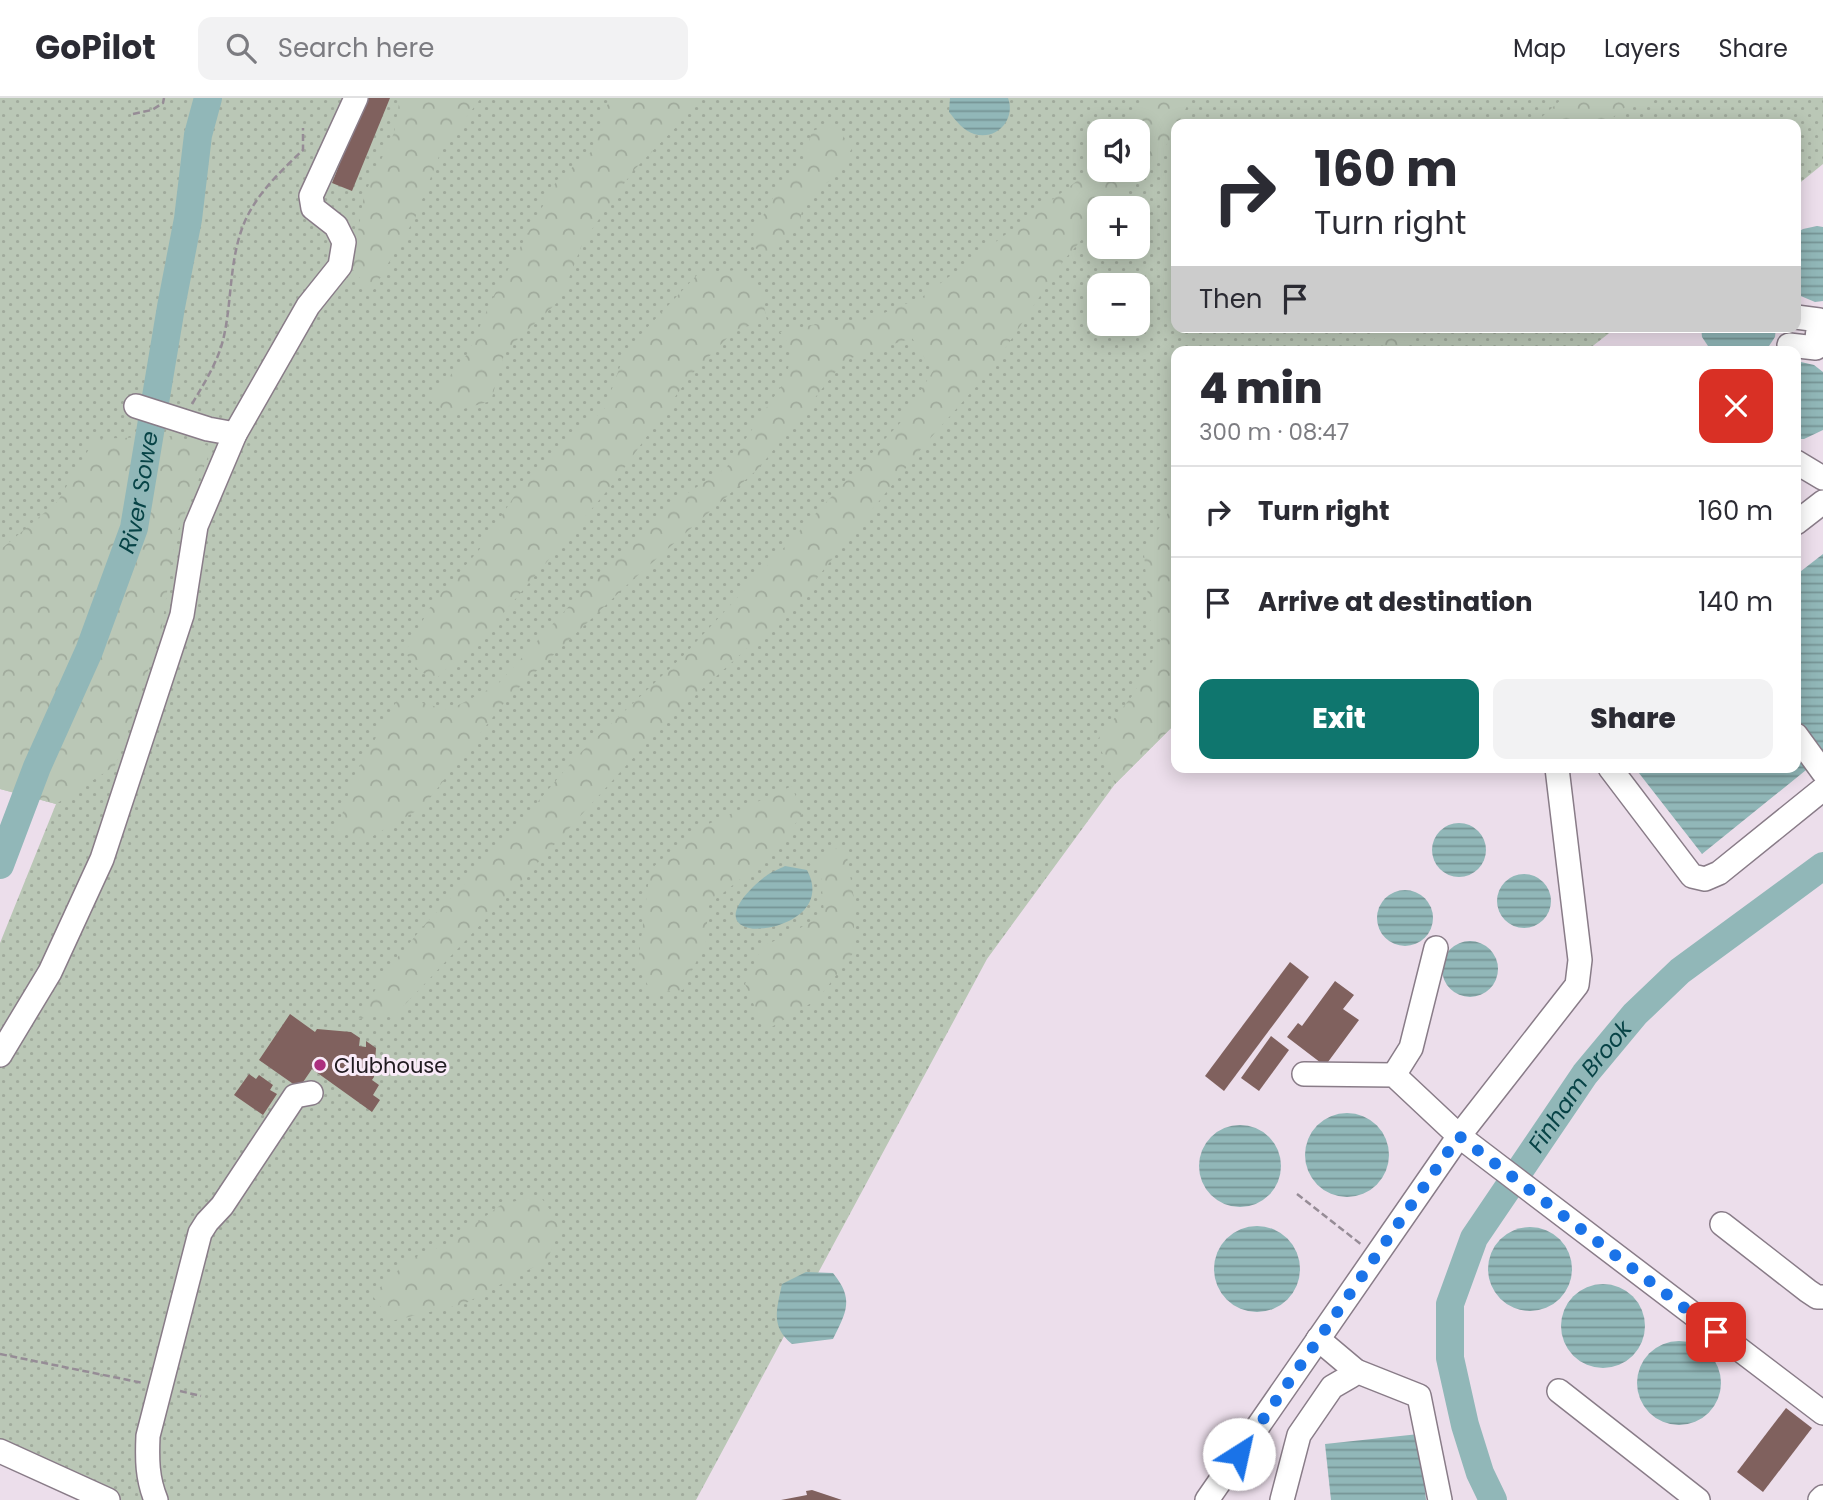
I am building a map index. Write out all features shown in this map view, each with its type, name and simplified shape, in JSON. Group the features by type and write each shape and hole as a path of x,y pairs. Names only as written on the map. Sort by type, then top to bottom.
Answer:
{"lane":[{"path":"0,1055 50,972 102,859 182,615 196,526 236,434 309,306 340,266 344,242 336,226 313,208 312,195 356,98"},
{"path":"1787,341 1816,348 1821,319 1801,317"},
{"path":"136,406 208,429 236,434"},
{"path":"1801,465 1823,478"},
{"path":"1801,520 1821,507"},
{"path":"1801,742 1823,772"},
{"path":"1207,1500 1459,1136 1577,985 1580,960 1558,773"},
{"path":"1614,773 1692,876 1705,879 1719,873 1823,789"},
{"path":"1394,1075 1411,1048 1436,948"},
{"path":"1304,1074 1394,1075 1459,1136 1823,1413"},
{"path":"156,1500 149,1484 148,1436 200,1233 222,1206 295,1096 312,1093"},
{"path":"1722,1224 1808,1291 1817,1297 1823,1297"},
{"path":"1318,1339 1356,1371 1419,1396 1440,1500"},
{"path":"1282,1500 1299,1435 1332,1387 1356,1371"},
{"path":"1559,1391 1698,1500"},
{"path":"0,1451 108,1500"}],"path":[{"path":"133,114 152,110 163,103 164,98"},
{"path":"173,418 186,413 216,364 225,331 234,255 252,208 278,173 303,150 303,128"},
{"path":"1297,1194 1376,1255"},
{"path":"0,1354 201,1396"}],"green space":[{"path":"0,98 1823,98 1823,164 1801,182 1801,119 1171,119 1171,333 1609,333 1593,346 1171,346 1171,728 1115,784 987,959 696,1500 98,1500 0,1445 0,943 56,804 0,789"},
{"path":"400,98 481,98 441,151 415,218 372,292 352,269 364,195 394,133"},
{"path":"612,98 695,98 679,124 633,171 583,242 561,299 505,351 491,401 449,413 430,401 468,353 492,299 557,180 591,152 606,107"},
{"path":"1143,98 1191,98 1180,119 1171,119 1169,142 1150,163 1150,119 1128,119"},
{"path":"1563,98 1663,98 1624,108 1611,119 1540,119"},
{"path":"834,124 852,148 839,173 804,201 799,226 765,253 751,246 754,232 784,178 803,160 812,131"},
{"path":"1087,173 1087,182 1133,182 1121,196 1087,196 1087,234 1064,260 991,370 926,443 796,604 664,724 397,1013 358,1019 387,970 427,922 487,861 577,756 683,656 900,423 933,371 912,338 845,360 759,468 627,585 507,699 423,807 366,840 337,831 354,776 399,697 449,710 497,685 581,593 671,504 726,468 786,379 792,349 780,332 811,325 870,319 922,297"},
{"path":"736,270 760,286 767,321 735,330 690,376 612,485 496,622 436,679 419,671 405,652 432,604 479,550 517,492 605,408 626,350 697,275"},
{"path":"1378,333 1416,333 1398,346 1384,346 1373,341"},
{"path":"174,436 212,447 175,538 161,633 115,766 56,804 0,789 0,550 57,502 95,439"},
{"path":"1171,508 1171,728 1115,784 1097,740 1132,696 1163,643 1150,620 1144,554"},
{"path":"792,786 802,814 778,849 708,905 706,941 683,990 651,993 638,963 650,870 693,831"},
{"path":"830,848 846,850 854,899 854,952 818,999 765,1031 745,984 762,946 789,935 824,913 820,865"},
{"path":"540,1196 562,1226 547,1260 464,1304 391,1321 372,1295 409,1260 451,1242 502,1204"}],"shaded area":[{"path":"950,98 1008,98 1010,106 1007,120 1003,127 990,134 974,134 963,128 949,112"},
{"path":"1823,227 1823,301 1815,302 1801,296 1803,229"},
{"path":"1702,333 1775,333 1769,346 1708,346"},
{"path":"1801,362 1814,365 1823,372 1823,430 1801,439"},
{"path":"1823,554 1823,755 1801,726 1801,571"},
{"path":"1801,753 1811,766 1702,854 1639,773 1801,773"},
{"path":"1459,823 1478,831 1486,850 1478,869 1459,877 1440,869 1432,850 1440,831"},
{"path":"785,866 807,870 812,889 808,906 795,918 776,926 755,929 740,924 736,918 736,910 746,894 766,876"},
{"path":"1529,874 1539,878 1547,886 1551,901 1547,916 1539,924 1519,928 1509,924 1501,916 1497,896 1501,886 1509,878"},
{"path":"1405,890 1416,892 1425,898 1431,907 1431,929 1425,938 1416,944 1405,946 1394,944 1385,938 1379,929 1377,918 1379,907 1385,898 1394,892"},
{"path":"1470,941 1481,943 1490,949 1496,958 1496,980 1490,989 1481,995 1470,997 1459,995 1450,989 1444,980 1442,969 1444,958 1450,949 1459,943"},
{"path":"1347,1113 1363,1116 1377,1125 1386,1139 1389,1155 1386,1171 1377,1185 1363,1194 1347,1197 1331,1194 1317,1185 1308,1171 1305,1155 1308,1139 1317,1125 1331,1116"},
{"path":"1240,1125 1256,1128 1269,1137 1278,1150 1281,1166 1278,1182 1269,1195 1256,1204 1240,1207 1224,1204 1211,1195 1202,1182 1199,1166 1202,1150 1211,1137 1224,1128"},
{"path":"1257,1226 1273,1230 1287,1239 1296,1253 1300,1269 1296,1285 1287,1299 1273,1308 1257,1312 1241,1308 1227,1299 1218,1285 1214,1269 1218,1253 1227,1239 1241,1230"},
{"path":"1522,1227 1538,1227 1554,1234 1565,1245 1572,1261 1569,1285 1560,1299 1538,1311 1522,1311 1506,1304 1495,1293 1488,1277 1488,1261 1495,1245 1506,1234"},
{"path":"806,1272 833,1273 844,1290 845,1313 833,1339 792,1344 780,1331 778,1301 782,1284"},
{"path":"1603,1284 1619,1287 1633,1296 1642,1310 1645,1326 1642,1342 1633,1356 1619,1365 1603,1368 1587,1365 1573,1356 1564,1342 1561,1326 1564,1310 1573,1296 1587,1287"},
{"path":"1679,1341 1695,1344 1709,1353 1718,1367 1721,1383 1718,1399 1709,1413 1695,1422 1679,1425 1663,1422 1649,1413 1640,1399 1637,1383 1640,1367 1649,1353 1663,1344"},
{"path":"1419,1434 1426,1500 1331,1500 1325,1444"}],"building":[{"path":"366,98 390,98 352,191 332,183"},
{"path":"1290,962 1309,977 1224,1091 1205,1076"},
{"path":"1335,981 1354,995 1343,1009 1359,1020 1325,1066 1287,1037 1298,1023 1302,1026"},
{"name":"Clubhouse","path":"290,1014 315,1032 317,1029 351,1032 360,1038 359,1046 366,1047 366,1041 376,1048 372,1080 379,1085 373,1095 380,1100 372,1112 312,1069 299,1088 259,1060"},
{"path":"1271,1036 1289,1050 1259,1091 1241,1078"},
{"path":"249,1074 256,1079 259,1075 273,1085 270,1090 277,1094 263,1115 234,1095"},
{"path":"1786,1408 1812,1428 1763,1492 1737,1472"},
{"path":"812,1490 842,1500 781,1500 807,1495 806,1491"}],"waterway":[{"name":"River Sowe","path":"0,865 37,767 89,651 134,528 188,219 198,135 208,98"},
{"name":"Finham Brook","path":"1493,1500 1480,1473 1465,1425 1450,1358 1450,1304 1474,1238 1585,1074 1635,1014 1680,971 1823,866"}],"place":[{"name":"Clubhouse","path":"320,1065"}],"route":[{"path":"1239,1454 1459,1136 1716,1332"}]}
